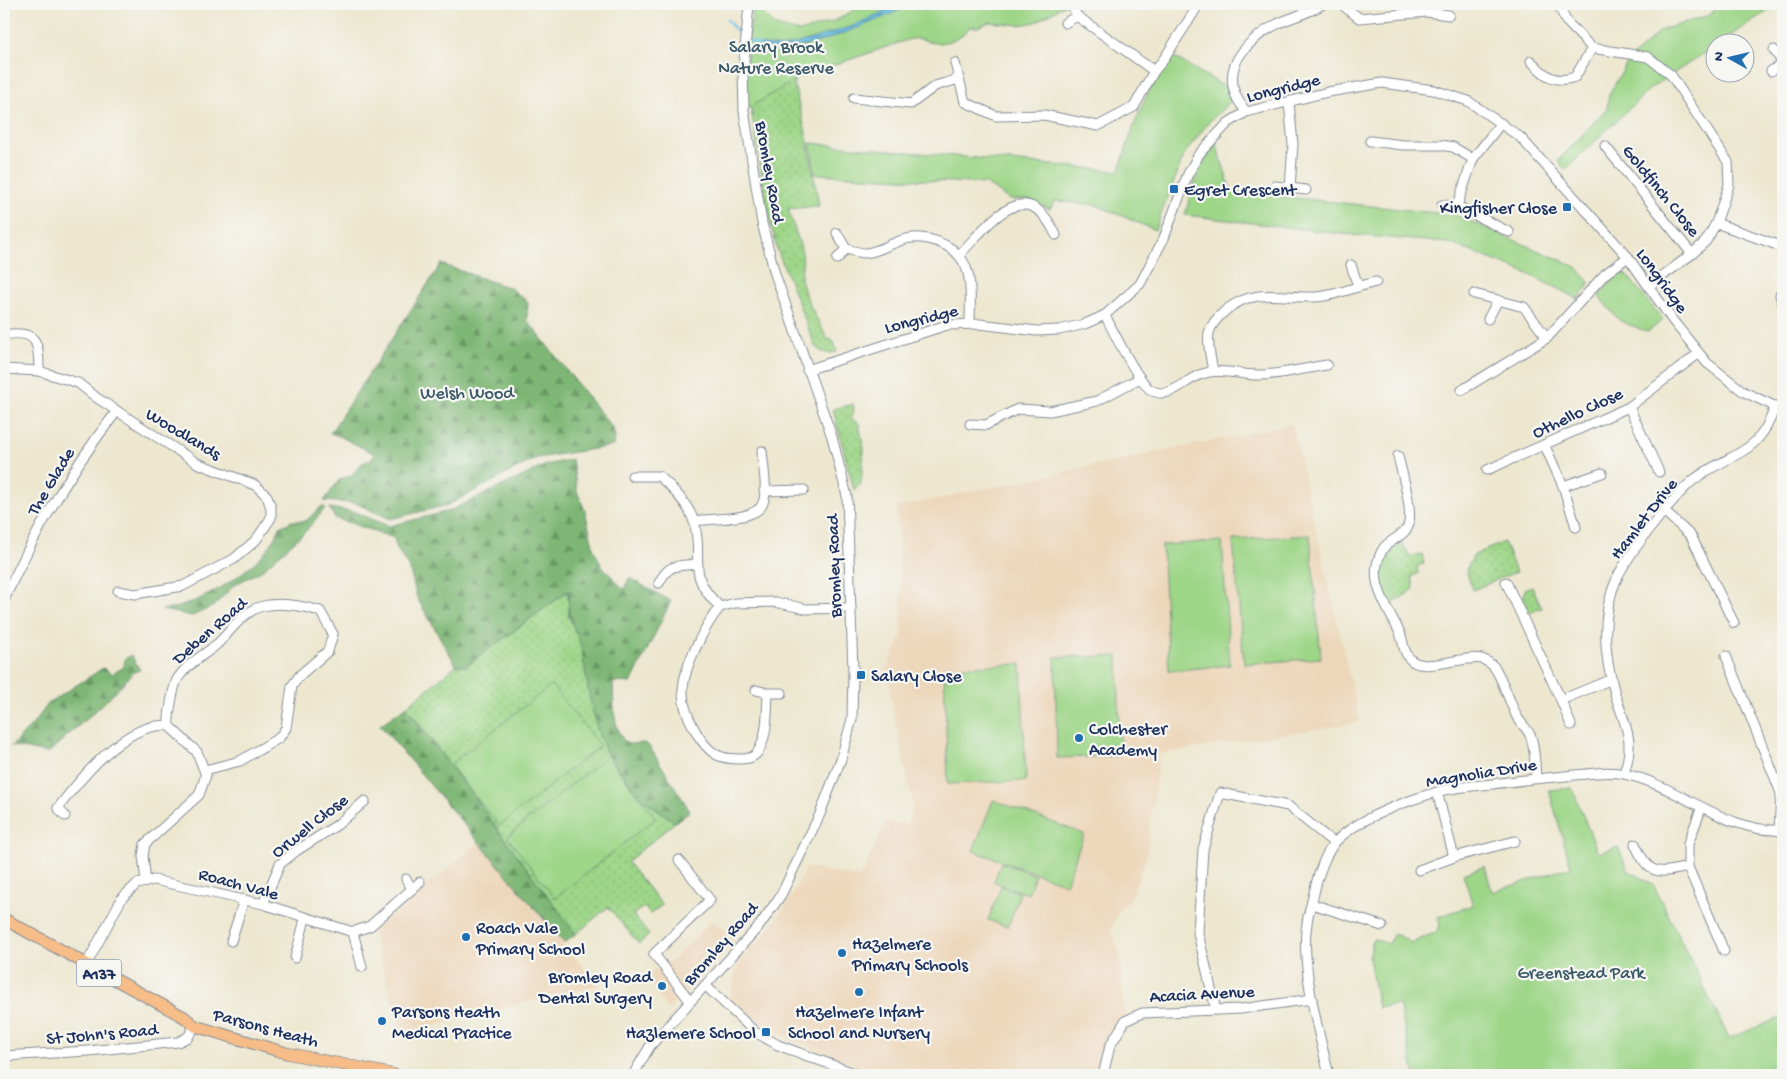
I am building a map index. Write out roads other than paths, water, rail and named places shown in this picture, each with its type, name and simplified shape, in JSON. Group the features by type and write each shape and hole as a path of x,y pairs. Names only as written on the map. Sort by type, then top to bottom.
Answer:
{"main road":[{"name":"Parsons Heath","path":"4,918 184,1018 195,1026 286,1053 375,1073 396,1075"}],"street":[{"name":"Bromley Road","path":"634,1075 650,1046 760,925 781,895 820,814 841,759 852,719 851,608 845,481 832,437 775,274 762,223 750,152 743,85 749,4"},
{"path":"1071,4 1077,16 1154,71"},
{"path":"955,63 965,102 996,116 1044,115 1098,126 1134,107 1154,71 1164,59 1199,4"},
{"path":"1246,112 1236,96 1232,74 1236,60 1256,38 1278,24 1323,4"},
{"path":"1341,4 1359,18 1427,12 1449,15"},
{"path":"1558,4 1566,21 1592,48 1648,57 1671,75 1728,162 1729,185 1716,223 1706,241 1692,254 1649,286"},
{"path":"1065,23 1077,16"},
{"path":"1531,62 1551,79 1566,80 1575,77 1592,48"},
{"path":"1772,71 1783,64 1774,50"},
{"path":"854,98 911,104 935,86 959,79"},
{"name":"Longridge","path":"807,370 933,328 970,323 1045,331 1085,324 1105,315 1140,284 1164,238 1187,176 1199,154 1228,123 1246,112 1328,92 1382,83 1434,90 1468,101 1520,137 1628,257 1698,354 1714,370 1730,382 1779,408"},
{"path":"1289,103 1293,144 1290,188"},
{"path":"1457,206 1473,159 1501,123"},
{"path":"1370,141 1403,145 1440,144 1453,147 1473,159"},
{"name":"Goldfinch Close","path":"1606,146 1692,254"},
{"path":"1275,186 1306,190"},
{"path":"960,254 1007,207 1020,205 1040,210 1049,220 1056,235"},
{"path":"1442,205 1457,206 1509,232"},
{"path":"1716,223 1783,247"},
{"path":"837,232 846,250"},
{"path":"846,250 865,253 912,238 938,241 960,254 967,266 970,283 970,323"},
{"path":"837,259 846,250"},
{"path":"1462,390 1548,338 1606,274 1628,257"},
{"path":"1351,265 1358,286"},
{"path":"1213,371 1209,332 1216,319 1240,300 1254,295 1274,294 1328,296 1376,282"},
{"path":"1474,294 1524,308 1548,338"},
{"path":"1780,295 1783,305"},
{"path":"1488,319 1498,300"},
{"path":"1105,315 1140,378 1150,390 1166,393 1200,374 1213,371 1227,370 1256,375 1327,365"},
{"path":"4,335 24,333 34,338 39,348 40,371"},
{"name":"Othello Close","path":"1487,470 1545,446 1629,407 1698,354"},
{"name":"Woodlands","path":"4,369 40,371 78,383 197,463 255,485 266,496 271,508 271,518 256,540 234,559 183,586 150,593 135,594 118,591"},
{"path":"970,424 986,425 1018,409 1050,411 1097,401 1140,378"},
{"path":"1629,407 1659,472"},
{"name":"Hamlet Drive","path":"1624,773 1630,744 1627,725 1612,679 1605,630 1608,604 1618,577 1639,543 1691,483 1707,471 1743,452 1759,440 1779,408"},
{"name":"The Glade","path":"4,600 19,566 45,520 92,443 117,411"},
{"path":"1545,446 1563,486 1576,527"},
{"path":"694,521 748,515 758,512 763,503 764,491 762,451"},
{"path":"1398,456 1409,512 1409,525 1400,536 1384,548 1377,563 1375,580 1388,611 1401,634 1407,656 1423,665 1440,664 1463,658 1483,659 1495,667 1517,717 1531,736 1536,778"},
{"path":"1563,486 1602,473"},
{"path":"632,476 652,474 659,476 677,495 694,521 699,580 707,594 720,606"},
{"path":"764,491 804,490"},
{"path":"1664,512 1691,536 1734,623"},
{"path":"659,583 666,570 672,566 698,564"},
{"path":"1506,582 1572,725"},
{"path":"768,693 763,742 756,754 746,759 718,756 708,748 684,708 683,682 711,620 720,606 735,603 775,602 806,609 851,608"},
{"name":"Deben Road","path":"169,726 168,718 177,680 187,667 216,645 249,612 263,606 306,607 320,611 333,634 328,651 300,675 292,686 286,728 279,738 240,761 205,770"},
{"path":"1726,656 1781,793 1781,830"},
{"path":"1561,700 1612,679"},
{"path":"756,690 768,693 782,693"},
{"path":"65,816 58,808 84,774 134,734 149,727 169,726 197,752 205,770 204,786 199,795 145,844 143,856 146,882 138,884 122,898 86,965"},
{"name":"Magnolia Drive","path":"1330,1075 1312,999 1306,949 1307,924 1323,861 1334,844 1350,830 1379,814 1437,792 1536,778 1624,773 1662,787 1701,809 1745,824 1781,830"},
{"path":"1437,792 1454,857"},
{"path":"1216,1010 1198,933 1203,849 1220,793 1288,806 1334,844"},
{"name":"Orwell Close","path":"263,904 280,864 296,851 337,825 366,801"},
{"path":"1701,809 1688,844 1688,866 1724,951"},
{"path":"1419,870 1454,857 1515,841"},
{"path":"1635,844 1642,859 1657,872 1666,872 1688,866"},
{"path":"679,860 710,900 654,954 690,1001"},
{"path":"406,879 412,889"},
{"name":"Roach Vale","path":"146,882 154,880 171,882 263,904 305,919 353,932"},
{"path":"362,967 353,932 370,926 420,882"},
{"path":"232,941 244,900"},
{"path":"1312,904 1382,926"},
{"path":"295,958 305,919"},
{"path":"705,985 755,1032 778,1045 859,1075"},
{"name":"Acacia Avenue","path":"1103,1075 1110,1046 1125,1021 1142,1013 1241,1009 1312,999"},
{"name":"St John's Road","path":"4,1056 88,1051 178,1042 188,1037 195,1026"}],"water":[{"path":"900,4 916,4 816,43 776,49 758,47 759,44 783,47 805,41 853,26"}],"waterway":[{"path":"727,20 743,38"},
{"path":"749,41 761,46"}],"place":[{"name":"Egret Crescent","path":"1174,189"},
{"name":"Kingfisher Close","path":"1567,207"},
{"name":"Salary Close","path":"861,675"},
{"name":"Colchester Academy","path":"1079,738"},
{"name":"Roach Vale Primary School","path":"466,937"},
{"name":"Hazelmere Primary Schools","path":"842,953"},
{"name":"Bromley Road Dental Surgery","path":"662,986"},
{"name":"Hazelmere Infant School and Nursery","path":"859,992"},
{"name":"Parsons Heath Medical Practice","path":"382,1021"},
{"name":"Hazlemere School","path":"766,1032"}],"park label":[{"name":"Salary Brook Nature Reserve","path":"776,56"},
{"name":"Welsh Wood","path":"467,392"},
{"name":"Greenstead Park","path":"1581,972"}]}
